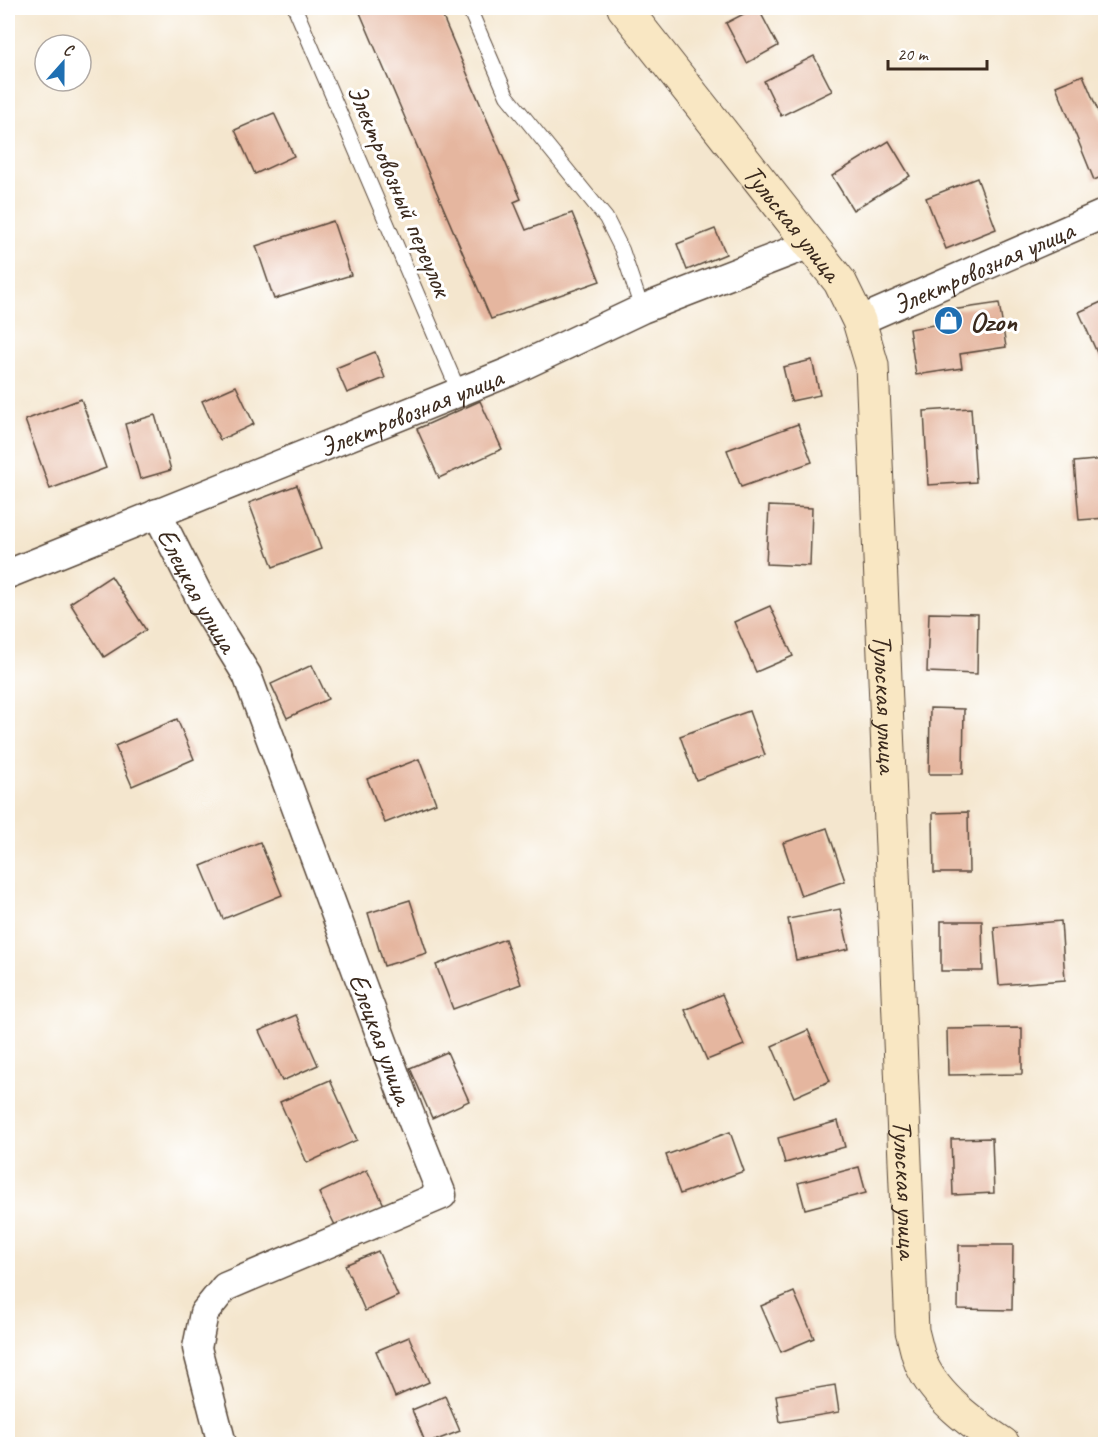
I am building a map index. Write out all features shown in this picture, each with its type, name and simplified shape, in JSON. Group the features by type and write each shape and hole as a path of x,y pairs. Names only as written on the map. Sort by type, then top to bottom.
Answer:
{"main road":[{"name":"Тульская улица","path":"624,8 840,282 859,321 872,365 912,1331 921,1364 941,1394 983,1431 1003,1444"}],"street":[{"name":"Электровозная улица","path":"859,321 1106,213"},
{"name":"Электровозная улица","path":"8,574 509,372 642,309 810,244"},
{"name":"Елецкая улица","path":"157,513 202,602 247,675 442,1195 225,1287 204,1313 197,1348 222,1444"}],"lane":[{"name":"Электровозный переулок","path":"295,8 459,392"},
{"path":"470,8 507,96 606,218 622,250 642,309"}],"building":[{"path":"358,8 439,8 521,199 514,202 526,230 572,213 600,281 491,319"},
{"path":"758,8 778,46 747,63 726,23"},
{"path":"814,56 832,91 781,116 764,81"},
{"path":"1083,75 1106,130 1106,175 1094,180 1056,86"},
{"path":"274,113 294,156 255,174 235,130"},
{"path":"889,141 910,176 853,210 832,176"},
{"path":"977,178 996,229 946,249 926,198"},
{"path":"333,221 351,275 274,299 256,246"},
{"path":"715,229 726,254 687,270 677,244"},
{"path":"1106,300 1106,363 1102,364 1079,312"},
{"path":"999,303 1006,347 960,354 962,368 916,375 909,329 947,323 945,311"},
{"path":"375,352 385,378 347,393 336,368"},
{"path":"812,360 820,395 791,401 783,367"},
{"path":"236,386 254,424 220,440 202,401"},
{"path":"81,399 106,468 50,489 25,420"},
{"path":"480,401 502,449 439,478 417,429"},
{"path":"971,408 976,482 928,485 924,411"},
{"path":"155,415 171,470 140,479 125,424"},
{"path":"798,424 812,462 741,487 727,450"},
{"path":"1106,459 1106,518 1079,520 1074,462"},
{"path":"297,485 321,549 273,567 249,503"},
{"path":"769,506 812,508 810,566 766,564"},
{"path":"111,576 146,630 104,657 70,603"},
{"path":"770,606 793,656 756,672 734,622"},
{"path":"929,613 978,614 977,674 927,672"},
{"path":"312,665 328,699 287,718 271,684"},
{"path":"930,708 964,709 963,774 929,774"},
{"path":"749,711 765,755 696,780 680,736"},
{"path":"177,719 194,759 132,786 115,746"},
{"path":"419,759 436,803 385,823 367,779"},
{"path":"968,812 969,873 934,873 933,813"},
{"path":"827,828 845,881 801,896 783,843"},
{"path":"260,842 282,895 223,919 201,866"},
{"path":"410,900 427,953 384,966 368,913"},
{"path":"840,909 849,949 796,960 788,919"},
{"path":"941,921 982,921 983,971 941,971"},
{"path":"1061,921 1065,980 999,985 994,927"},
{"path":"505,939 521,984 453,1009 436,965"},
{"path":"722,994 744,1045 707,1060 685,1010"},
{"path":"296,1015 318,1065 282,1081 259,1031"},
{"path":"1022,1028 1022,1074 948,1075 947,1029"},
{"path":"808,1030 830,1081 794,1097 772,1046"},
{"path":"447,1052 469,1101 432,1118 410,1068"},
{"path":"330,1080 357,1140 307,1163 280,1102"},
{"path":"838,1121 845,1147 785,1163 778,1138"},
{"path":"730,1132 744,1171 680,1194 666,1155"},
{"path":"992,1138 994,1193 953,1195 951,1139"},
{"path":"859,1167 866,1193 805,1209 798,1183"},
{"path":"367,1170 384,1205 336,1227 319,1193"},
{"path":"959,1245 1013,1245 1012,1310 958,1309"},
{"path":"378,1251 398,1296 365,1311 345,1265"},
{"path":"794,1292 814,1338 781,1352 761,1306"},
{"path":"409,1337 429,1382 395,1397 376,1351"},
{"path":"835,1385 839,1412 780,1422 776,1395"},
{"path":"445,1396 460,1431 426,1444 412,1410"},
{"path":"850,1439 850,1444 822,1444 822,1443"}],"place":[{"name":"Ozon","path":"949,321"}]}
